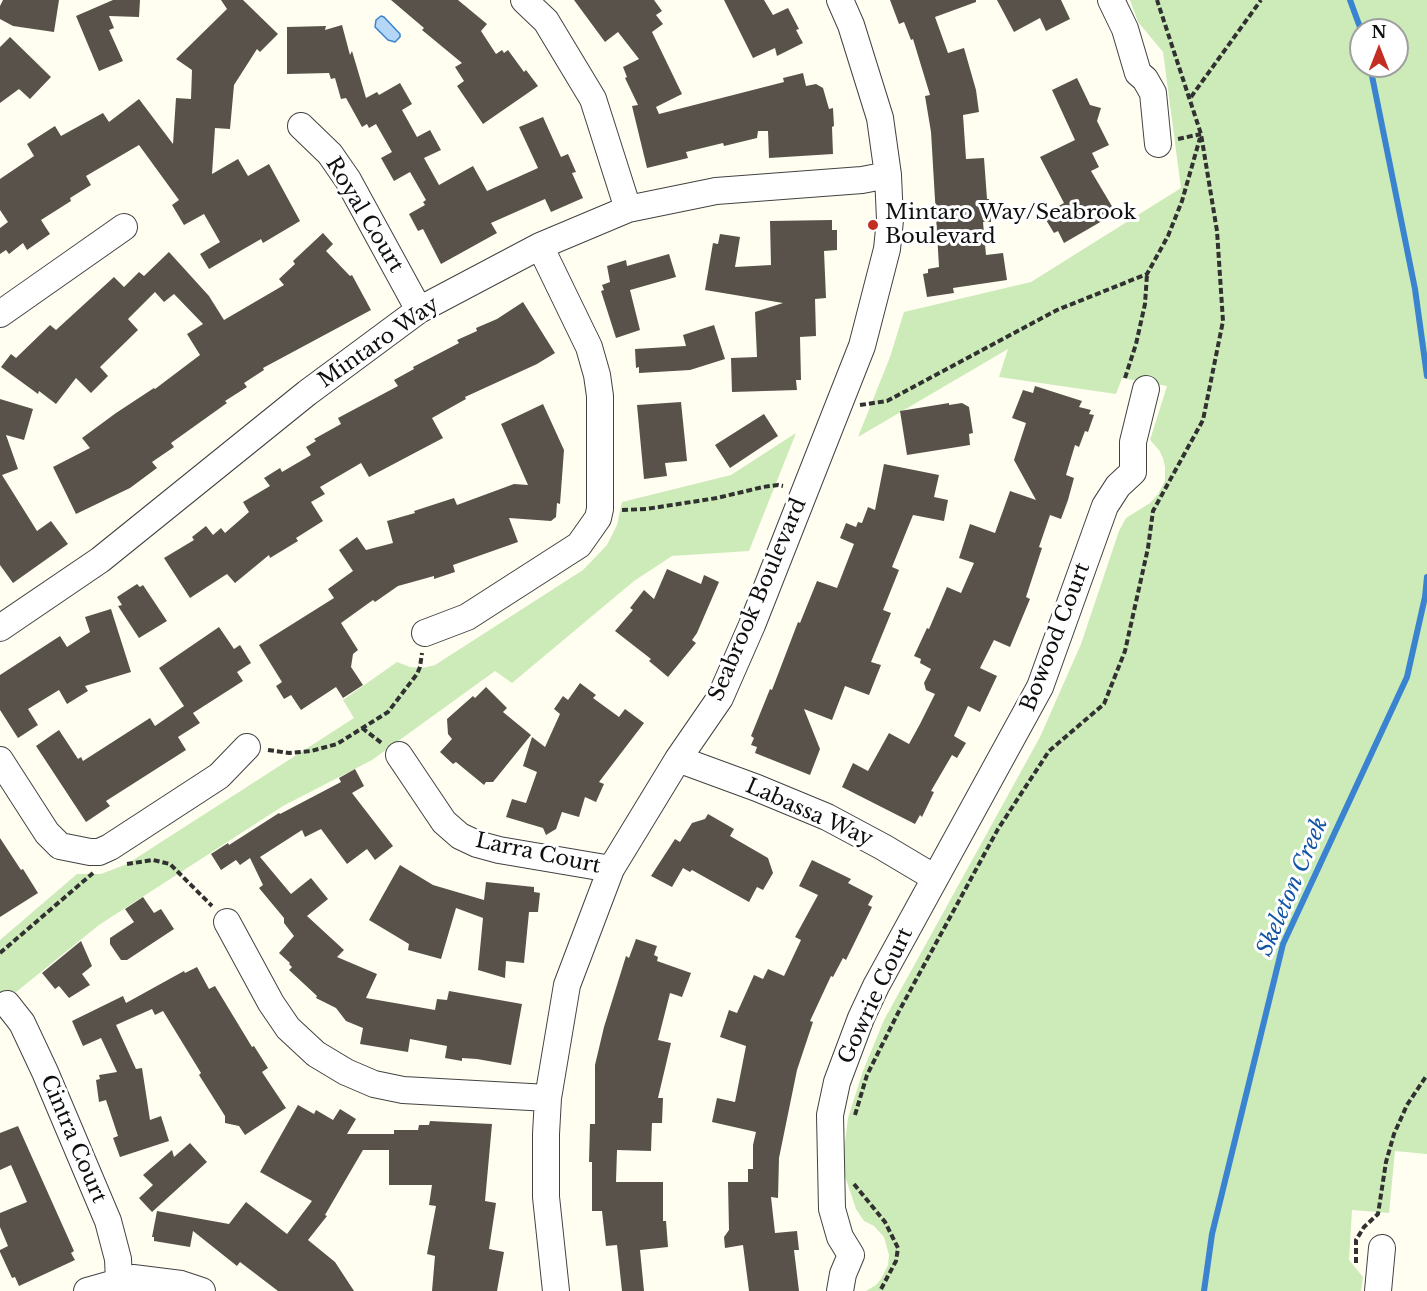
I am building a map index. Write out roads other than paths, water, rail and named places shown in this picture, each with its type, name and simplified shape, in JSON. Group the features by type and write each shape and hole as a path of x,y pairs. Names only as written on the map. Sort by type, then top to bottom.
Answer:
{"street":[{"path":"524,0 546,21 592,99 628,209"},
{"name":"Seabrook Boulevard","path":"556,1291 546,1197 545,1155 548,1098 567,984 611,869 678,759 720,698 752,625 862,346 887,249 890,228 888,175 880,118 851,25 840,0"},
{"path":"1111,0 1125,28 1138,73 1145,79 1153,93 1158,144"},
{"name":"Royal Court","path":"301,126 330,154 348,180 419,310"},
{"name":"Mintaro Way","path":"0,628 100,560 307,393 419,310 540,246 628,209 716,191 862,180 888,175"},
{"path":"0,314 124,227"},
{"path":"425,633 467,616 579,545 598,518 600,509 600,396 597,375 589,347 540,246"},
{"name":"Bowood Court","path":"935,878 1040,687 1105,506 1118,486 1133,472 1133,442 1146,388"},
{"path":"0,760 47,833 60,846 82,852 99,852 120,841 219,776 247,747"},
{"name":"Larra Court","path":"399,755 444,822 460,836 499,850 611,869"},
{"name":"Labassa Way","path":"678,759 757,788 826,817 935,878"},
{"name":"Gowrie Court","path":"840,1291 843,1274 851,1255 840,1237 832,1209 830,1115 837,1082 861,1018 935,878"},
{"path":"227,922 271,1004 288,1028 316,1054 346,1072 374,1084 403,1090 548,1098"},
{"name":"Cintra Court","path":"7,1004 22,1023 45,1072 108,1221 118,1259 119,1281"},
{"path":"1378,1291 1382,1248"},
{"path":"87,1291 133,1278 180,1284 202,1291"}],"water":[{"path":"381,16 400,34 395,42 388,40 375,27 376,20"}],"waterway":[{"name":"Skeleton Creek","path":"1350,0 1357,18"},
{"name":"Skeleton Creek","path":"1372,78 1415,289 1427,376"},
{"name":"Skeleton Creek","path":"1204,1291 1212,1234 1283,944 1407,677 1425,597 1427,577"}],"place":[{"name":"Mintaro Way/Seabrook Boulevard","path":"873,225"}]}
